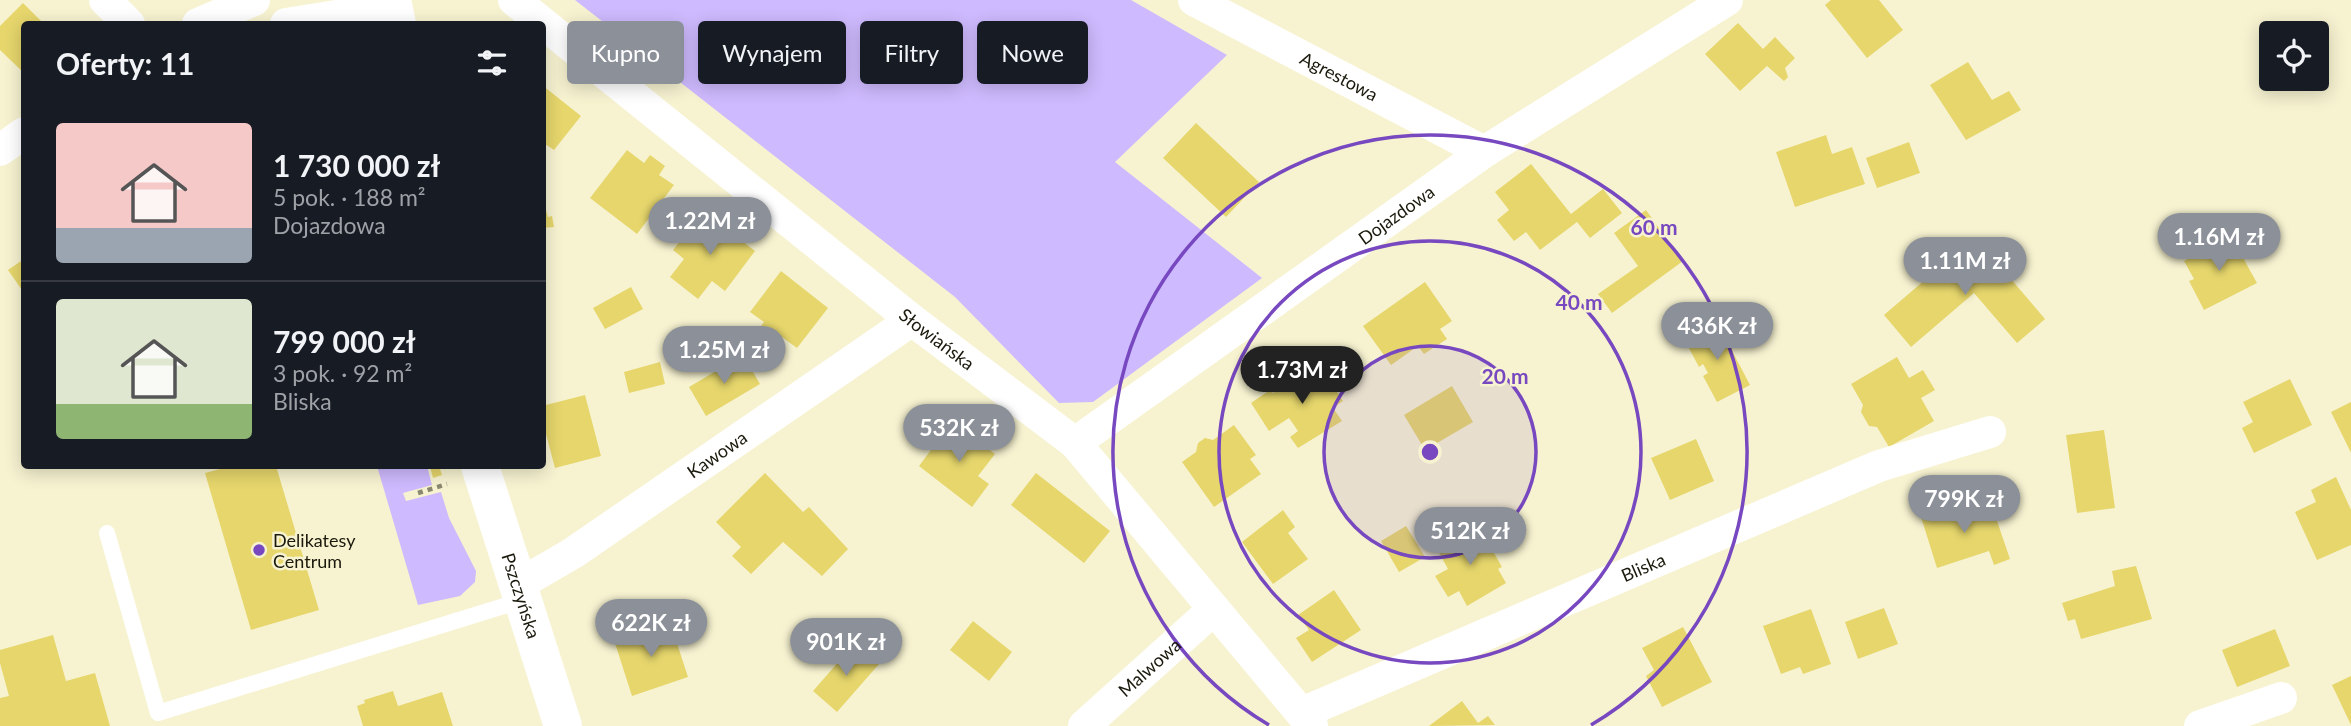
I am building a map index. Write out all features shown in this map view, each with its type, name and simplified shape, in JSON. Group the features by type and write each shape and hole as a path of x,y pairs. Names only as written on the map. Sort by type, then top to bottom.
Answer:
{"main road":[{"name":"Pszczyńska","path":"464,475 521,592 563,726"}],"street":[{"path":"105,0 126,21"},
{"path":"205,21 254,0"},
{"name":"Słowiańska","path":"514,0 540,21"},
{"name":"Agrestowa","path":"1194,0 1484,152"},
{"name":"Dojazdowa","path":"1075,443 1484,152 1727,0"},
{"path":"311,21 394,11"},
{"name":"Słowiańska","path":"546,26 912,320 1075,443 1307,719"},
{"path":"0,149 21,134"},
{"name":"Kawowa","path":"521,592 573,553 912,320"},
{"name":"Bliska","path":"1307,719 1879,466 1990,432"},
{"name":"Malwowa","path":"1084,726 1214,609"},
{"path":"2200,726 2281,698"}],"lane":[{"path":"107,533 159,720 521,592"}],"path":[{"path":"418,492 464,475"}],"shaded area":[{"path":"575,0 1131,0 1227,55 1115,162 1262,278 1093,402 1059,403 955,297 682,84 684,21 602,21"},
{"path":"378,469 428,469 432,485 403,493 406,501 441,492 449,518 476,571 475,582 460,596 418,605"}],"building":[{"path":"1831,0 1879,0 1903,30 1867,58 1825,5"},
{"path":"23,3 41,21 21,21 21,70 0,50 0,26"},
{"path":"1738,23 1763,49 1775,37 1795,58 1785,68 1788,77 1784,81 1767,66 1740,91 1705,54"},
{"path":"1968,62 1992,100 2009,91 2021,110 1966,140 1930,85"},
{"path":"546,88 581,116 554,150 546,145"},
{"path":"1196,123 1259,182 1226,217 1163,158"},
{"path":"1826,135 1832,154 1852,147 1865,184 1795,207 1776,152"},
{"path":"1909,142 1920,173 1877,188 1866,158"},
{"path":"627,150 644,163 650,155 665,166 659,175 674,185 637,234 590,198"},
{"path":"1531,164 1571,214 1603,189 1622,213 1590,238 1577,222 1540,250 1526,232 1514,241 1497,220 1509,210 1495,192"},
{"path":"546,210 548,217 552,216 554,227 546,228"},
{"path":"1646,210 1683,261 1612,313 1598,294 1638,266 1614,233"},
{"path":"704,212 755,251 725,291 712,281 698,299 670,277 684,259 673,250"},
{"path":"2231,236 2257,283 2204,310 2189,281 2194,279 2184,261"},
{"path":"1975,237 2045,319 2017,343 1974,293 1911,347 1884,315"},
{"path":"21,261 21,289 8,270"},
{"path":"781,271 828,308 797,348 782,337 770,353 751,339 764,322 750,312"},
{"path":"1425,282 1452,321 1440,329 1447,339 1424,354 1418,346 1391,365 1363,326"},
{"path":"631,287 643,309 605,329 593,308"},
{"path":"1717,322 1750,385 1717,402 1703,376 1708,373 1703,364 1699,367 1684,339"},
{"path":"743,355 760,384 706,416 689,387"},
{"path":"1897,357 1909,378 1923,370 1935,390 1921,398 1934,421 1889,447 1877,427 1869,426 1861,412 1863,405 1851,384"},
{"path":"660,362 665,384 629,393 624,372"},
{"path":"1318,363 1343,401 1333,408 1342,421 1298,448 1290,437 1298,431 1289,418 1269,431 1251,403 1270,390 1273,393"},
{"path":"2290,379 2312,425 2254,453 2242,428 2253,422 2243,402"},
{"path":"1452,386 1473,422 1425,450 1404,415"},
{"path":"585,395 601,456 555,468 546,434 546,405"},
{"path":"2351,402 2351,453 2331,412"},
{"path":"952,422 995,454 978,476 989,484 972,507 919,466"},
{"path":"1234,425 1256,455 1250,459 1261,474 1214,507 1182,462 1196,452 1198,443 1205,438 1213,440"},
{"path":"2104,430 2115,508 2077,513 2066,435"},
{"path":"1696,439 1714,481 1670,500 1651,458"},
{"path":"220,469 277,469 319,610 251,630 205,473"},
{"path":"431,469 440,469 442,475 433,478"},
{"path":"765,473 803,512 809,507 848,549 822,576 783,542 751,574 732,556 741,547 716,522"},
{"path":"1036,473 1110,531 1084,563 1011,505"},
{"path":"2336,477 2351,510 2351,545 2317,560 2295,512 2316,502 2311,490"},
{"path":"1976,499 1983,519 1995,515 2010,559 1994,565 1989,551 1937,568 1921,517"},
{"path":"1283,510 1295,527 1288,533 1308,559 1273,584 1242,542"},
{"path":"1478,525 1502,567 1498,569 1506,583 1467,606 1459,591 1448,597 1435,576 1448,569 1437,549"},
{"path":"1406,526 1425,557 1399,572 1381,541"},
{"path":"2136,566 2152,619 2081,639 2075,619 2068,621 2062,603 2115,586 2112,571"},
{"path":"1334,590 1361,630 1312,662 1296,638 1309,630 1298,615"},
{"path":"1884,608 1898,644 1858,659 1845,622"},
{"path":"1811,609 1831,664 1803,674 1800,667 1781,674 1763,626"},
{"path":"973,621 1012,652 989,681 950,650"},
{"path":"670,622 688,677 632,696 614,640"},
{"path":"1683,627 1712,682 1662,707 1646,676 1654,670 1642,648"},
{"path":"2275,629 2290,666 2237,687 2222,650"},
{"path":"53,635 66,681 95,673 110,726 0,726 0,698 9,696 0,663 0,650"},
{"path":"855,643 879,664 837,712 813,691"},
{"path":"2351,676 2351,725 2332,685"},
{"path":"393,691 398,706 442,692 453,726 363,726 357,706 365,703 364,700"},
{"path":"1462,701 1478,723 1488,716 1495,725 1429,726"}],"place":[{"name":"Delikatesy Centrum","path":"259,550"}]}
